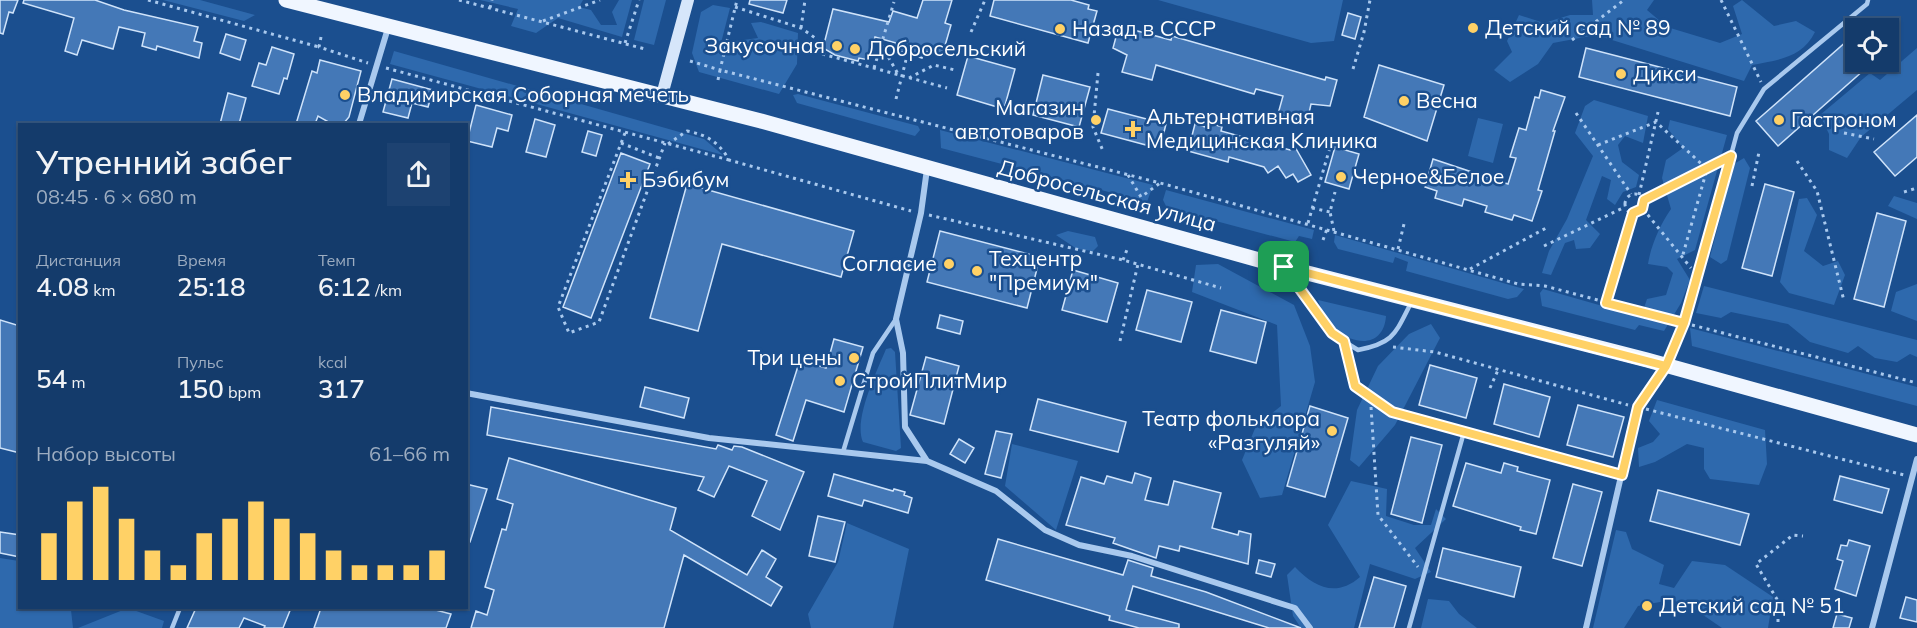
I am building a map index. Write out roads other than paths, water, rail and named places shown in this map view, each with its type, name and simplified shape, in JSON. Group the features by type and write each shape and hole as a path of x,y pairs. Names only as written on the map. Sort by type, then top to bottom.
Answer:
{"main road":[{"name":"Добросельская улица","path":"286,0 388,28 662,95 1284,267 1413,298 1917,435"},
{"path":"662,95 688,0"}],"street":[{"path":"359,123 388,28"},
{"path":"927,169 921,213 896,319 903,353 905,427 927,461"},
{"path":"1586,628 1638,407 1666,366"},
{"path":"468,393 709,438 927,461 996,491 1045,530 1079,545 1132,556 1295,608 1310,628"},
{"path":"1872,628 1917,459"}],"lane":[{"path":"1666,366 1684,323 1737,134 1764,89 1867,4 1868,0"},
{"path":"1284,267 1332,333 1358,350 1383,345 1398,328 1413,298"},
{"path":"843,452 873,353 896,319"},
{"path":"1344,341 1355,386 1392,412 1622,475"},
{"path":"1409,628 1464,432"},
{"path":"172,628 180,609"}],"place":[{"name":"Детский сад № 89","path":"1473,28"},
{"name":"Назад в СССР","path":"1060,29"},
{"name":"Закусочная","path":"837,46"},
{"name":"Добросельский","path":"855,49"},
{"name":"Дикси","path":"1621,74"},
{"name":"Владимирская Соборная мечеть","path":"345,95"},
{"name":"Весна","path":"1404,101"},
{"name":"Магазин автотоваров","path":"1096,120"},
{"name":"Гастроном","path":"1779,120"},
{"name":"Альтернативная Mедицинская Kлиника","path":"1133,129"},
{"name":"Черное&Белое","path":"1341,177"},
{"name":"Бэбибум","path":"628,180"},
{"name":"Согласие","path":"949,264"},
{"name":"Техцентр \"Премиум\"","path":"977,271"},
{"name":"Три цены","path":"854,358"},
{"name":"СтройПлитМир","path":"840,381"},
{"name":"Театр фольклора «Разгуляй»","path":"1332,431"},
{"name":"Детский сад № 51","path":"1647,606"}]}
